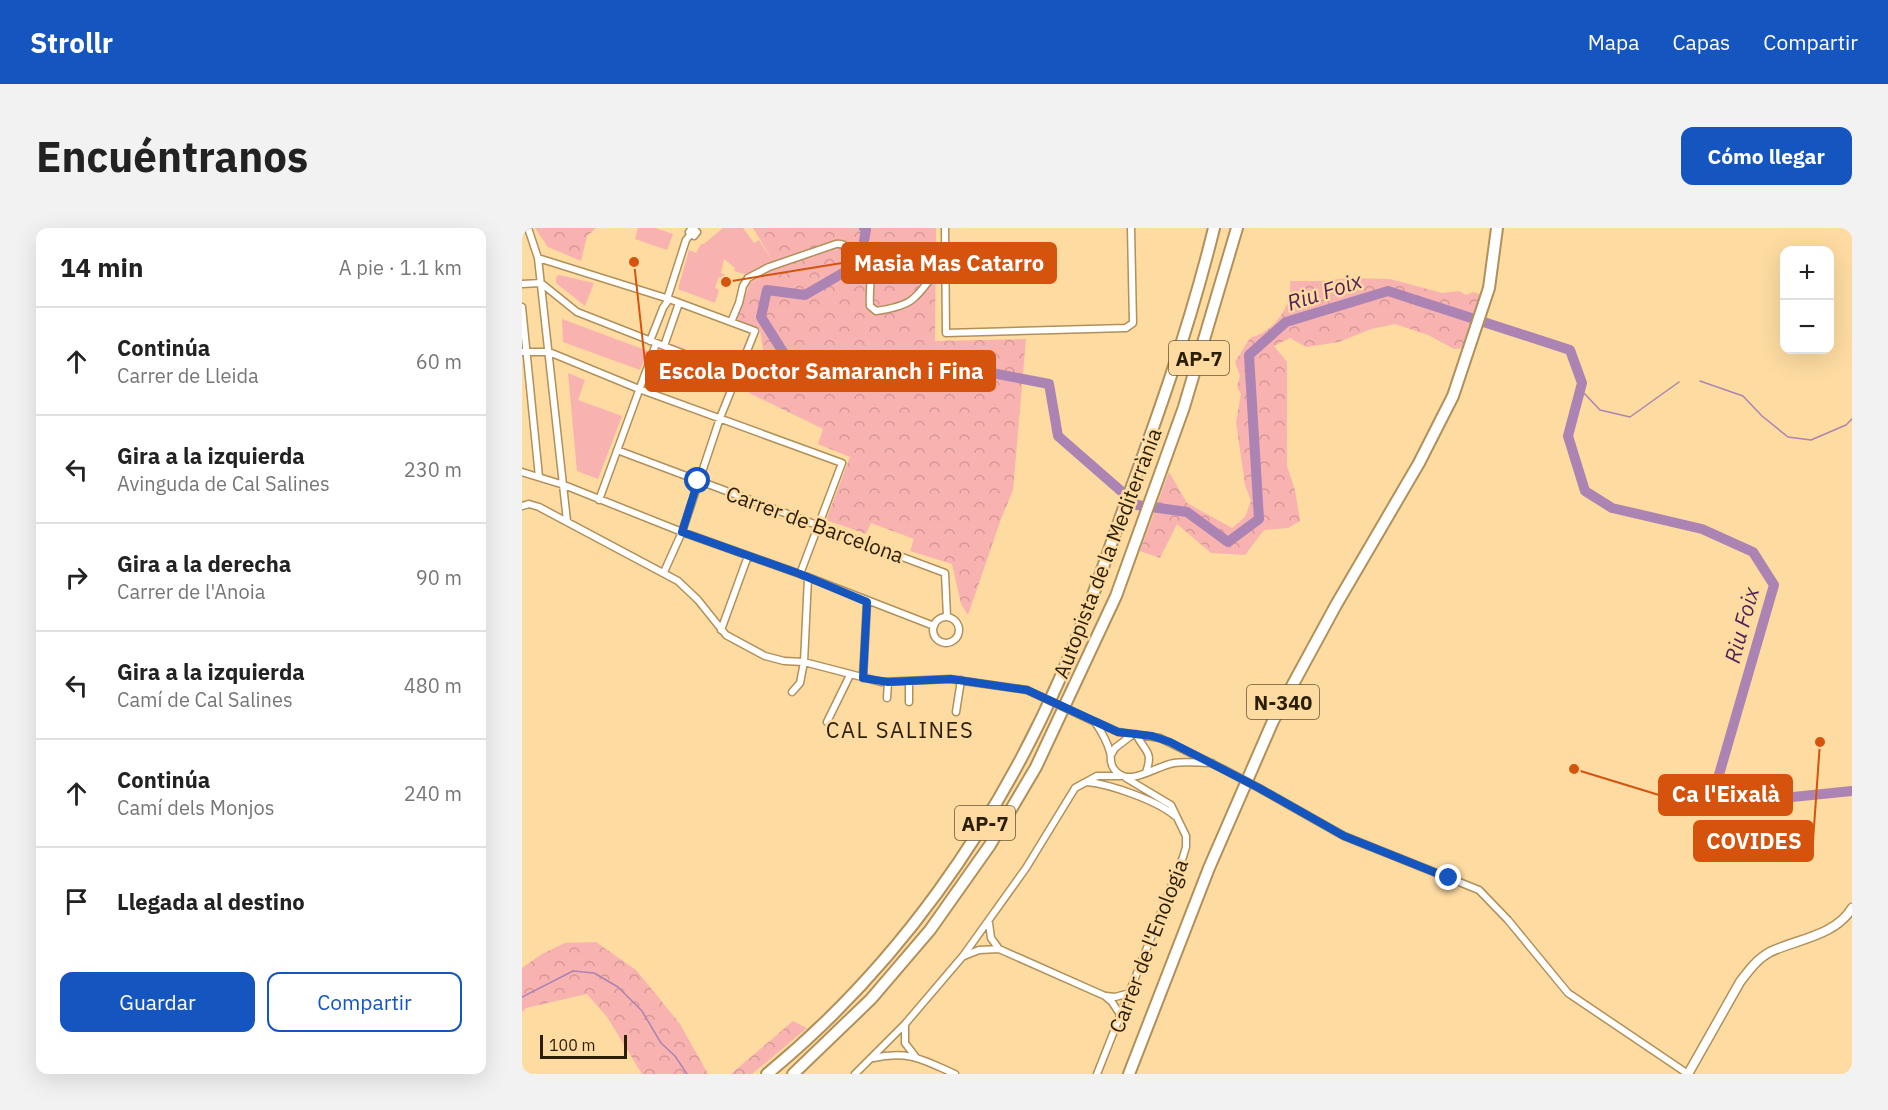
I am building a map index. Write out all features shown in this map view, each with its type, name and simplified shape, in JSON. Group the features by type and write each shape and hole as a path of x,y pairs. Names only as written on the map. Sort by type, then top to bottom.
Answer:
{"highway":[{"name":"Autopista de la Mediterrània","path":"767,1074 831,1016 885,958 939,891 973,842 1003,792 1062,674 1162,407 1214,228"},
{"name":"Autopista de la Mediterrània","path":"794,1074 871,999 911,954 990,845 1036,767 1116,596 1184,407 1237,228"},
{"name":"N-340","path":"1129,1074 1209,868 1273,721 1336,605 1419,463 1453,396 1489,288 1497,228"}],"main road":[{"path":"1688,1074 1749,969 1770,952 1837,925 1852,908"}],"street":[{"path":"528,228 538,258 567,521"},
{"path":"945,228 946,333 1126,328 1133,323 1131,228"},
{"path":"599,500 639,389 686,240 692,230"},
{"path":"731,322 743,286 753,275 839,243 868,264 870,306 876,312 911,302 933,275 946,273"},
{"path":"538,258 669,299 755,331 720,418 682,532 664,572"},
{"path":"522,284 541,283 578,312 738,375"},
{"path":"664,346 678,303"},
{"path":"522,308 524,352 539,477"},
{"path":"524,352 549,352 639,389 842,463 800,574"},
{"name":"Carrer de Barcelona","path":"617,450 945,573 947,617"},
{"path":"522,472 564,485 682,532 800,574 867,602 934,626"},
{"path":"556,516 565,500"},
{"path":"522,506 533,504 664,572 687,588 731,639 765,656 784,661 804,662 850,675 888,682 961,680 1027,690 1118,732 1160,738 1259,788 1354,841 1479,890 1502,913 1568,993 1688,1074"},
{"path":"721,630 748,556"},
{"path":"792,692 800,683 804,662 808,578"},
{"path":"863,678 867,602"},
{"path":"947,617 952,619 959,628 958,634 952,642 942,643 934,636 934,626 941,618 947,617"},
{"path":"827,722 850,675"},
{"path":"956,712 961,680"},
{"path":"909,681 909,702"},
{"path":"887,698 888,682"},
{"path":"1095,722 1111,755 1112,768 1171,805 1177,817"},
{"path":"1111,755 1114,748 1134,734"},
{"path":"1134,734 1148,750 1149,764 1146,772"},
{"path":"855,1074 905,1024 963,956 1026,868 1076,788 1097,776 1134,778 1161,765 1178,762 1212,764"},
{"path":"1087,782 1108,785 1164,808 1177,817"},
{"name":"Carrer de l'Enologia","path":"1097,1074 1186,847 1186,836 1177,817"},
{"path":"989,922 991,938 999,949"},
{"path":"963,956 979,950 999,949 1105,996 1121,1016"},
{"path":"1105,996 1115,997 1130,993"},
{"path":"905,1024 905,1043 915,1057"},
{"path":"871,1059 895,1054 915,1057 955,1074"}],"green space":[{"path":"535,228 596,228 587,236 581,261 548,247"},
{"path":"638,228 655,228 673,234 667,250 635,239"},
{"path":"723,228 743,228 754,243 759,240 774,263 748,275 734,271 735,268 724,259 721,273 726,275 725,279 719,277 715,288 719,290 715,303 678,289 689,250 696,253 701,244"},
{"path":"753,228 936,228 935,341 1026,339 1013,490 968,615 961,604 952,564 910,551 914,539 871,523 866,534 826,520 850,457 818,444 823,429 749,393 763,351 760,329 736,320 750,283 775,268"},
{"path":"559,275 594,283 585,306 556,283 556,277"},
{"path":"1349,278 1390,279 1442,293 1459,291 1466,295 1473,292 1480,294 1464,348 1454,349 1428,335 1395,324 1371,329 1339,342 1306,347 1290,338 1274,346 1287,362 1287,466 1295,490 1300,521 1288,528 1264,530 1245,555 1211,553 1177,524 1160,558 1140,551 1169,472 1187,503 1232,528 1245,517 1251,501 1245,485 1236,422 1241,394 1237,387 1240,376 1235,362 1250,338 1267,330 1280,317 1288,300 1290,281"},
{"path":"562,319 648,351 640,370 563,342"},
{"path":"568,373 585,380 578,400 622,416 598,479 577,471"},
{"path":"596,942 636,970 680,1024 708,1074 642,1074 607,1017 587,994 526,1008 522,1012 522,968 542,954 565,943"},
{"path":"793,1021 807,1028 752,1074 731,1074"}],"waterway":[{"name":"Riu Foix","path":"864,228 866,230 860,263 805,295 767,290 761,317 783,352 816,380 987,372 1049,384 1058,436 1137,505 1187,512 1228,542 1259,519 1249,355 1286,322 1388,291 1570,350 1582,383 1568,436 1585,491 1612,508 1702,529 1753,552 1774,585 1716,785 1744,802 1852,791"},
{"path":"1700,381 1743,396 1762,416 1788,437 1811,440 1846,425 1852,419"},
{"path":"1580,389 1600,410 1630,417 1679,382"},
{"path":"522,997 573,971 594,973 618,987 642,1011 661,1043 675,1056 687,1074"}],"place":[{"name":"Escola Doctor Samaranch i Fina","path":"634,262"},
{"name":"Masia Mas Catarro","path":"726,282"},
{"name":"COVIDES","path":"1820,742"},
{"name":"Ca l'Eixalà","path":"1574,769"}],"district":[{"name":"CAL SALINES","path":"900,729"}],"route":[{"path":"698,481 682,532 800,574 867,602 863,678 881,682 951,679 1027,690 1118,732 1152,736 1170,742 1354,841 1449,878"}]}
